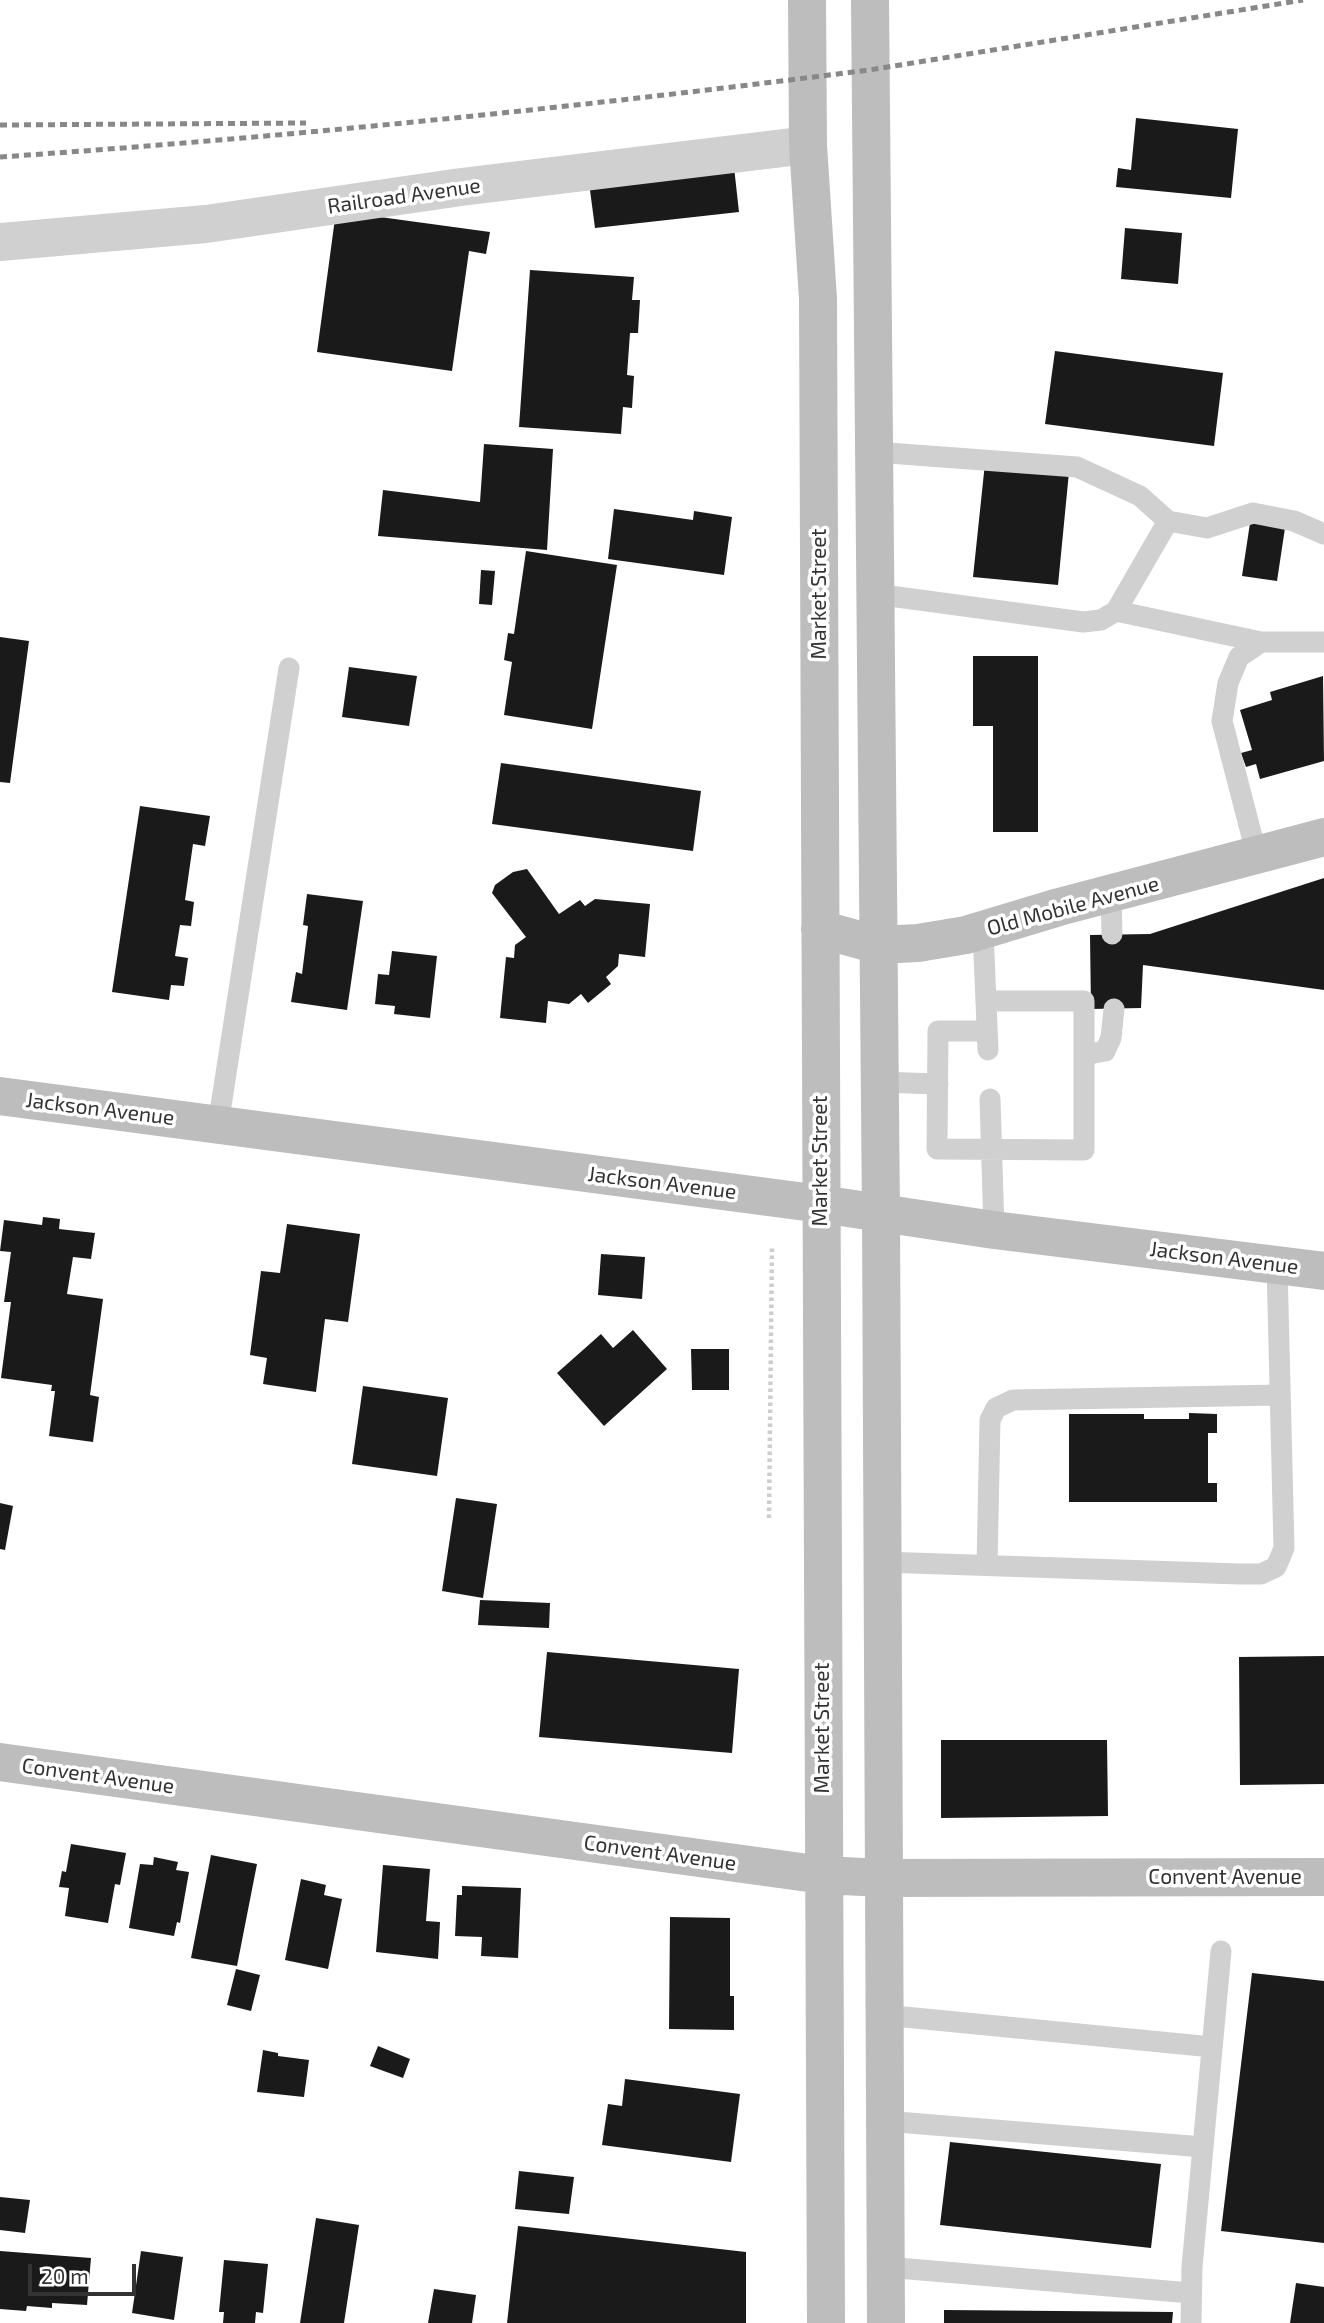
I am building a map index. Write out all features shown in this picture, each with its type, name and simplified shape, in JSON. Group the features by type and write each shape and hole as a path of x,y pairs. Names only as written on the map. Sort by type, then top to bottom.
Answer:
{"main road":[{"name":"Market Street","path":"807,0 807,145 818,299 826,2323"},
{"path":"870,0 881,1214 886,2323"},
{"name":"Old Mobile Avenue","path":"820,929 878,945 918,943 966,935 1059,906 1324,837"},
{"name":"Jackson Avenue","path":"0,1096 821,1203 994,1230 1324,1270"},
{"name":"Convent Avenue","path":"0,1762 823,1875 883,1878 1324,1877"}],"street":[{"name":"Railroad Avenue","path":"0,242 206,224 461,187 807,145"}],"lane":[{"path":"875,452 1077,467 1140,496 1168,521 1207,528 1253,513 1294,521 1324,534"},
{"path":"875,594 1083,622 1101,620 1116,611 1168,521"},
{"path":"1116,611 1261,642 1324,642"},
{"path":"1256,856 1222,721 1228,683 1239,657 1261,642"},
{"path":"218,1125 289,668"},
{"path":"1111,894 1112,934"},
{"path":"983,929 986,1001 988,1040 938,1031 937,1149 1084,1150 1084,1001 986,1001"},
{"path":"1084,1055 1105,1051 1111,1038 1114,1009"},
{"path":"879,1082 938,1084"},
{"path":"990,1099 994,1230"},
{"path":"882,1562 1239,1574 1261,1574 1276,1567 1284,1548 1277,1264"},
{"path":"988,1565 990,1420 996,1408 1013,1400 1280,1395"},
{"path":"1191,2323 1203,2147 1221,1951"},
{"path":"884,2015 1212,2047"},
{"path":"885,2121 1203,2147"},
{"path":"886,2267 1192,2293"}],"path":[{"path":"769,1518 772,1247"}],"building":[{"path":"1136,118 1238,129 1231,198 1116,187 1118,168 1131,170"},
{"path":"733,158 739,212 595,228 588,175"},
{"path":"336,211 490,232 486,254 469,251 452,371 317,352"},
{"path":"1125,228 1182,233 1178,284 1121,279"},
{"path":"530,270 634,277 632,300 640,300 638,333 630,333 627,375 634,376 632,408 623,407 621,434 519,427"},
{"path":"1055,351 1223,373 1214,446 1045,424"},
{"path":"484,444 553,449 547,550 378,536 383,490 480,502"},
{"path":"985,463 1069,472 1058,585 973,577"},
{"path":"614,509 693,520 694,511 732,517 724,575 608,559"},
{"path":"1250,523 1285,528 1277,581 1242,576"},
{"path":"526,551 617,565 592,729 504,715 512,662 504,660 508,633 514,634"},
{"path":"481,570 495,571 492,605 479,604"},
{"path":"0,637 29,641 10,783 0,782"},
{"path":"973,656 1038,656 1038,832 993,832 993,726 973,726"},
{"path":"349,667 417,676 409,726 342,717"},
{"path":"1323,676 1324,761 1260,779 1256,764 1246,767 1241,753 1252,750 1240,710 1272,700 1270,692"},
{"path":"501,763 701,791 693,851 492,824"},
{"path":"140,806 210,816 205,846 193,844 185,900 194,902 191,926 180,925 175,956 188,958 184,986 171,985 169,1000 112,992"},
{"path":"527,869 559,914 580,900 585,906 595,899 650,904 645,957 619,954 618,966 606,977 611,984 588,1003 581,994 569,1004 548,1001 546,1023 500,1018 506,957 514,958 515,945 526,937 492,893 495,885 513,872"},
{"path":"1324,878 1324,990 1143,965 1141,1008 1091,1009 1090,935 1150,934"},
{"path":"307,894 363,901 347,1010 291,1002 296,972 302,974 308,926 303,925"},
{"path":"392,951 437,956 430,1018 394,1014 395,1006 375,1004 378,974 389,975"},
{"path":"43,1217 60,1219 59,1229 95,1233 91,1259 73,1257 67,1294 103,1299 90,1395 99,1397 93,1442 49,1436 55,1391 51,1391 52,1385 1,1378 11,1302 4,1302 11,1252 0,1251 4,1220 42,1225"},
{"path":"287,1224 360,1234 348,1322 325,1319 316,1392 263,1384 267,1358 250,1355 261,1271 280,1273"},
{"path":"601,1254 645,1257 642,1299 598,1295"},
{"path":"633,1330 667,1369 604,1426 557,1373 601,1334 613,1348"},
{"path":"691,1349 729,1349 729,1390 692,1390"},
{"path":"363,1386 448,1398 437,1476 352,1464"},
{"path":"1189,1413 1217,1414 1217,1433 1208,1433 1208,1483 1217,1483 1217,1502 1069,1502 1069,1414 1144,1414 1144,1419 1189,1419"},
{"path":"456,1498 497,1504 483,1598 442,1591"},
{"path":"0,1503 13,1506 5,1550 0,1549"},
{"path":"480,1600 550,1603 549,1628 478,1625"},
{"path":"547,1652 739,1669 732,1753 539,1737"},
{"path":"1324,1656 1324,1784 1240,1785 1239,1657"},
{"path":"941,1740 1107,1740 1108,1816 941,1818"},
{"path":"71,1844 126,1853 120,1885 115,1884 108,1923 65,1916 69,1888 59,1887 62,1871 66,1872"},
{"path":"211,1855 257,1864 237,1966 191,1958"},
{"path":"154,1857 178,1862 176,1870 189,1872 180,1923 177,1922 174,1936 129,1928 140,1864 153,1865"},
{"path":"383,1865 430,1869 426,1921 440,1922 438,1959 376,1952"},
{"path":"301,1879 326,1885 324,1895 342,1899 328,1969 285,1960"},
{"path":"462,1886 521,1888 518,1958 481,1956 482,1937 455,1936 457,1895 462,1895"},
{"path":"670,1917 730,1918 730,1996 734,1996 734,2030 669,2029"},
{"path":"236,1969 260,1975 251,2011 227,2005"},
{"path":"1252,1973 1324,1981 1324,2243 1221,2231"},
{"path":"378,2046 410,2059 403,2078 370,2066"},
{"path":"263,2050 278,2053 278,2056 309,2060 304,2097 257,2092"},
{"path":"625,2079 740,2094 731,2162 602,2145 608,2104 622,2106"},
{"path":"950,2142 1161,2164 1151,2248 940,2225"},
{"path":"519,2171 574,2177 569,2214 515,2209"},
{"path":"0,2197 30,2200 25,2233 0,2230"},
{"path":"316,2218 359,2225 344,2323 300,2323"},
{"path":"518,2226 746,2252 746,2323 507,2323"},
{"path":"0,2251 91,2258 87,2305 52,2303 52,2308 27,2306 26,2311 0,2309"},
{"path":"141,2251 183,2257 174,2320 132,2313"},
{"path":"224,2260 268,2264 263,2313 256,2312 255,2323 223,2323 224,2312 219,2312"},
{"path":"1296,2283 1324,2287 1324,2323 1290,2323"},
{"path":"434,2289 476,2295 472,2323 428,2323"},
{"path":"944,2310 1173,2312 1172,2323 944,2323"}],"railway":[{"path":"0,157 326,130 761,84 869,70 1303,0"},
{"path":"0,125 306,123"}]}
